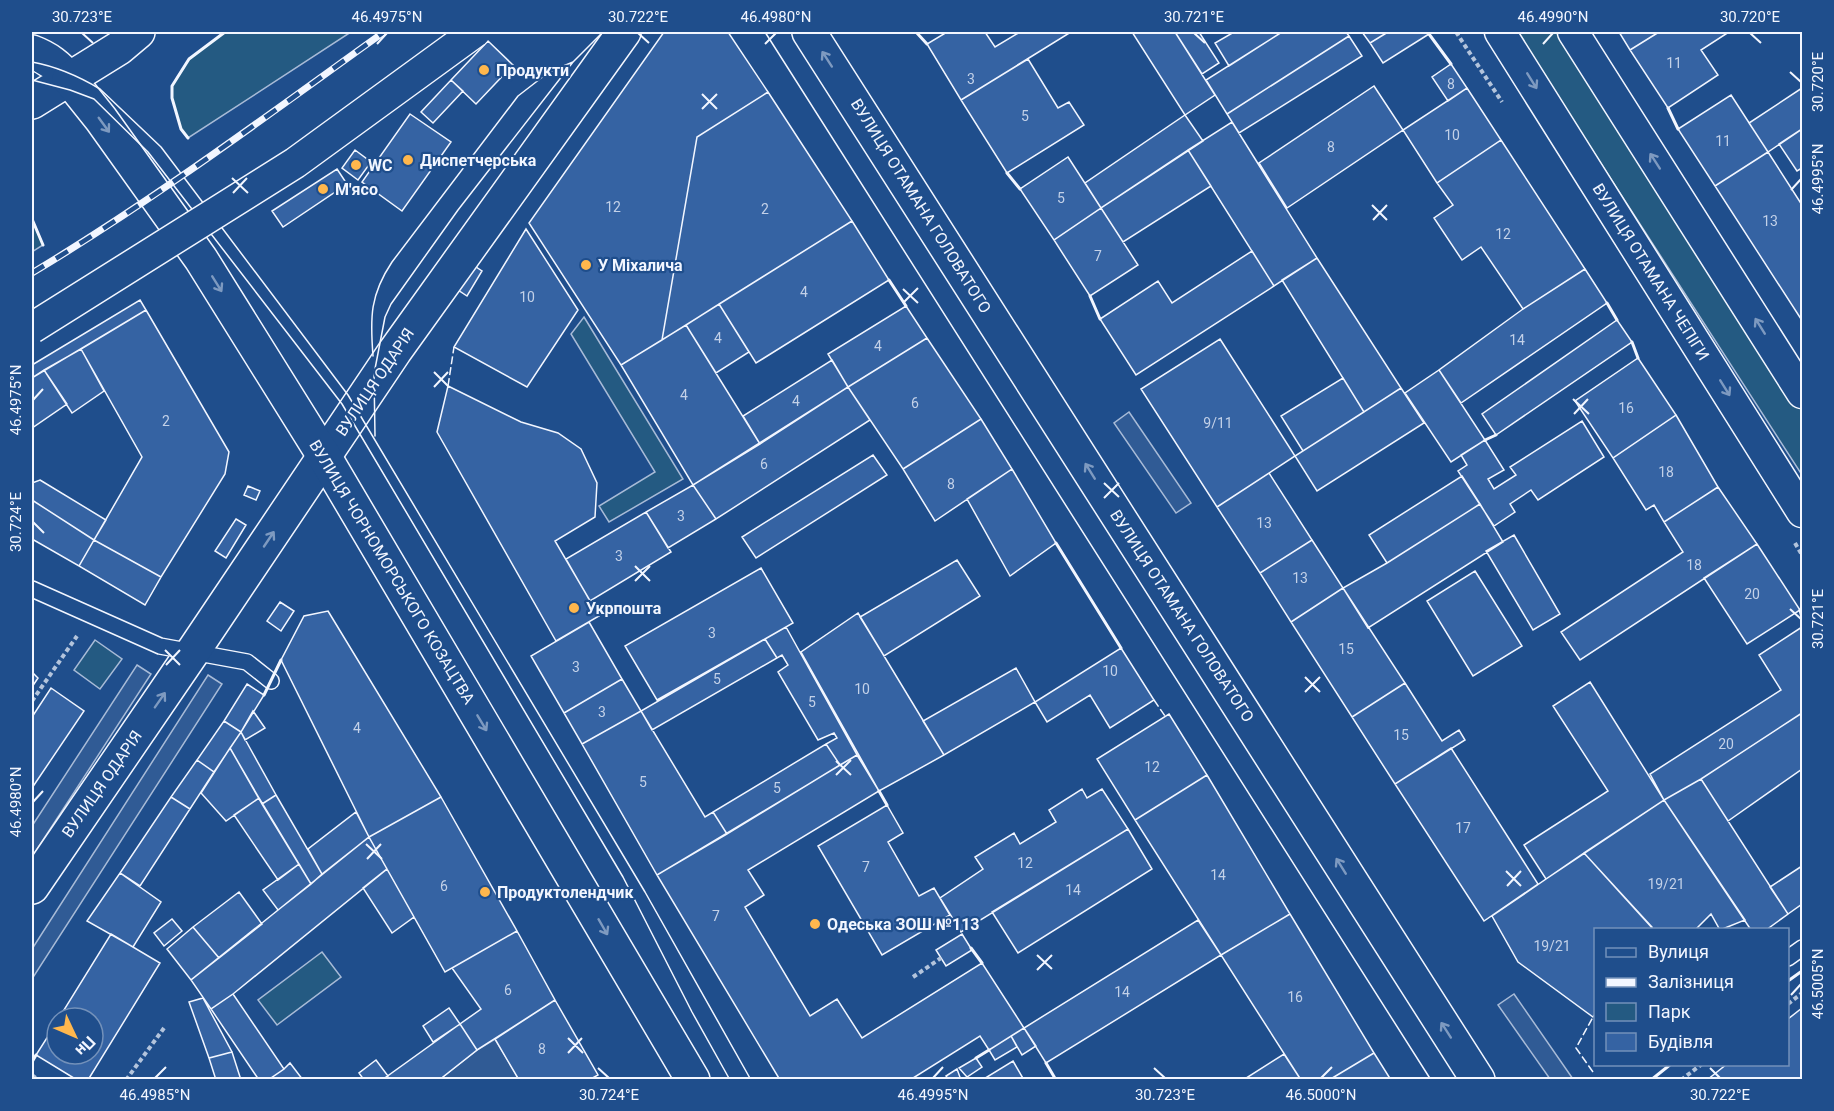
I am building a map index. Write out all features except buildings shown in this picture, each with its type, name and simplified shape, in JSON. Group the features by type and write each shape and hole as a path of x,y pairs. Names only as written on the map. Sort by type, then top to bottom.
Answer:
{"main road":[{"name":"ВУЛИЦЯ ОДАРІЯ","path":"32,887 395,351 624,32"},
{"name":"ВУЛИЦЯ ОТАМАНА ГОЛОВАТОГО","path":"809,32 1478,1080"},
{"path":"32,102 69,79 125,35"},
{"name":"ВУЛИЦЯ ЧОРНОМОРСЬКОГО КОЗАЦТВА","path":"32,52 58,66 69,79 101,119 201,259 324,456 693,1080"}],"street":[{"path":"32,328 295,163 475,32"},
{"name":"ВУЛИЦЯ ОТАМАНА ЧЕПІГИ","path":"1500,32 1803,512"},
{"path":"1573,32 1803,393"}],"lane":[{"path":"32,589 160,646 247,662 271,681"},
{"path":"1789,957 1803,948"}],"path":[{"path":"32,701 80,632"},
{"path":"913,977 941,958"},
{"path":"1789,1003 1803,993"},
{"path":"126,1080 164,1028"},
{"path":"1681,1080 1701,1066"},
{"path":"32,1075 38,1080"}],"green space":[{"path":"225,32 351,32 188,138 181,129 172,98 172,86 189,59"},
{"path":"1516,32 1562,32 1802,405 1802,475"},
{"path":"32,219 43,245 32,252"},
{"path":"584,317 683,479 609,522 599,506 655,472 571,334"},
{"path":"95,640 122,659 100,689 74,670"},
{"path":"322,952 341,977 277,1025 258,1000"}],"shaded area":[{"path":"1129,412 1191,503 1176,513 1114,423"},
{"path":"137,665 151,674 32,857 32,826"},
{"path":"208,675 222,684 32,979 32,949"},
{"path":"1514,994 1573,1079 1550,1079 1498,1005"},
{"path":"495,1039 519,1079 439,1080 477,1050"}],"tram line":[{"path":"375,436 374,374 385,317 391,304 458,210 573,62 603,32"},
{"path":"765,32 1431,1080"},
{"path":"32,62 67,72 100,89 161,147 348,395 645,892 751,1080"},
{"path":"373,356 373,307 379,285 392,262 518,96 549,72 573,62"},
{"path":"32,80 94,99 148,152 342,404 623,877 692,1012 730,1080"}],"railway":[{"path":"32,273 166,187 384,32"}],"fence":[{"path":"448,386 454,347"},
{"path":"1154,700 1165,716"},
{"path":"1593,1017 1576,1048 1593,1072"}],"wall":[{"path":"188,138 181,129 172,98 172,86 189,59 225,32"},
{"path":"916,32 927,44"},
{"path":"1429,34 1451,64"},
{"path":"1668,108 1678,129"},
{"path":"1007,173 1020,189"},
{"path":"32,219 43,245"},
{"path":"889,280 906,306"},
{"path":"1090,296 1100,319"},
{"path":"1607,303 1617,320"},
{"path":"1632,342 1638,358"},
{"path":"1485,440 1496,435"},
{"path":"1056,543 1121,648"},
{"path":"1800,610 1802,618"},
{"path":"264,695 281,660"},
{"path":"879,791 887,805"},
{"path":"971,948 982,963"},
{"path":"1789,980 1802,971"},
{"path":"976,1058 989,1050"},
{"path":"32,1062 36,1055"},
{"path":"1046,1063 1056,1080"},
{"path":"1651,1080 1668,1066"}],"place":[{"name":"Продукти","path":"484,70"},
{"name":"Диспетчерська","path":"408,160"},
{"name":"WC","path":"356,165"},
{"name":"М'ясо","path":"323,189"},
{"name":"У Міхалича","path":"586,265"},
{"name":"Укрпошта","path":"574,608"},
{"name":"Продуктолендчик","path":"485,892"},
{"name":"Одеська ЗОШ №113","path":"815,924"}]}
